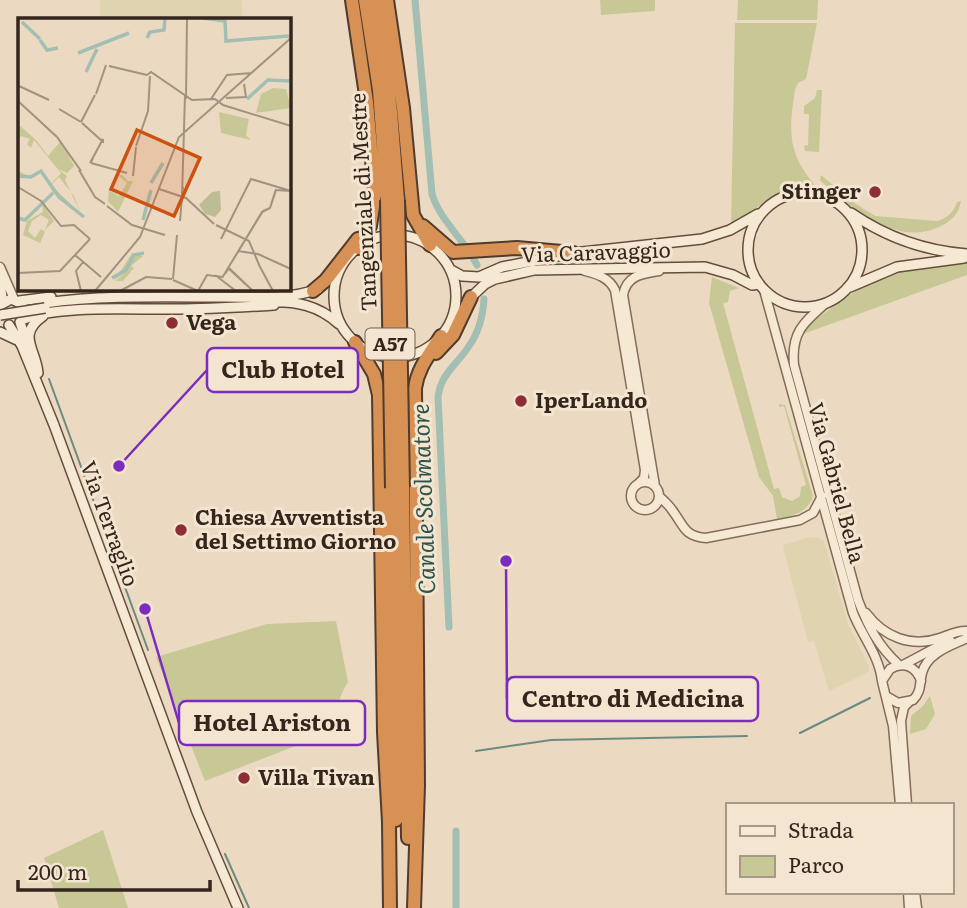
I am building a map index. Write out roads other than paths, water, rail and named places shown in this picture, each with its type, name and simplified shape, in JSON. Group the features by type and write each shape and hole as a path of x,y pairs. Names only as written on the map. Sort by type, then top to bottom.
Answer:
{"highway":[{"path":"352,0 367,102 374,208 370,226 358,248"},
{"name":"Tangenziale di Mestre","path":"365,0 393,200"},
{"name":"Tangenziale di Mestre","path":"377,0 391,113 402,783 407,908"},
{"path":"387,0 403,108 412,208 430,245"},
{"path":"313,291 326,280 360,237 374,208"},
{"path":"412,208 425,229 453,252 517,248 573,253"},
{"name":"A57","path":"421,368 453,335 471,296"},
{"name":"A57","path":"401,730 415,388 421,368 441,336"},
{"name":"A57","path":"355,342 374,374 379,394 401,730 402,783 414,908"},
{"name":"Tangenziale di Mestre","path":"396,908 402,783"},
{"name":"A57","path":"390,908 389,822 402,783"}],"main road":[{"path":"807,193 831,199 863,221 911,244 967,255 897,267 848,288 825,304 809,307 792,306 777,300 761,287 750,268 747,251 750,234 763,211 783,197 807,193"},
{"path":"845,209 858,227 862,248 859,269 848,288"},
{"name":"Via Caravaggio","path":"450,268 462,276 479,277 502,267 573,253 702,239 738,226 763,211"},
{"path":"2,315 16,300 82,293 215,291 291,299 320,310 355,342 376,354 396,357 421,351 441,336 450,322 456,295 450,268 430,245 412,237 393,235 374,239 358,248 328,284 291,299 213,308 47,308 21,321 2,315"},
{"path":"342,265 336,282 334,301 345,331"},
{"name":"Via Caravaggio","path":"450,322 471,296 485,284 506,275 534,270 714,268 761,287"},
{"path":"2,315 127,301 291,299"},
{"name":"Via Terraglio","path":"16,300 24,310 21,321 25,340 52,412 54,425"},
{"path":"38,373 29,342 29,331 47,308"},
{"name":"Via Terraglio","path":"2,315 19,341 54,425 197,812 237,908"}],"street":[{"path":"0,267 16,300"},
{"path":"686,267 640,274 627,283 623,293 655,486 660,497 687,532 706,538 790,523 809,516 818,507 822,496"},
{"path":"579,269 602,276 615,290 645,470 644,478 632,491 633,504 645,510 661,506 672,510"},
{"path":"0,279 2,315"},
{"name":"Via Gabriel Bella","path":"761,287 853,612 861,632 880,664 882,681"},
{"name":"Via Gabriel Bella","path":"825,304 802,325 794,347 794,365 860,604 873,634 886,653 901,665"},
{"path":"639,483 648,482 655,486"},
{"path":"653,508 660,497"},
{"path":"809,516 824,520 830,526"},
{"name":"Via Gabriel Bella","path":"860,604 886,632 907,641 921,642 961,630 967,632"},
{"path":"900,803 893,726 882,681 886,672 967,632"},
{"path":"907,803 901,721 904,707 919,693 922,672 930,659 945,648 967,638"},
{"path":"901,665 913,668 921,681"},
{"path":"886,696 898,703 909,702"}],"waterway":[{"name":"Canale Scolmatore","path":"415,0 432,194 441,213 477,265"},
{"name":"Canale Scolmatore","path":"449,627 438,397 446,375 475,335 484,299"},
{"path":"49,379 148,650"},
{"path":"800,733 870,698"},
{"path":"476,751 551,740 747,736"},
{"name":"Canale Scolmatore","path":"456,831 456,908"},
{"path":"225,854 249,908"}],"place":[{"name":"Stinger","path":"875,192"},
{"name":"Vega","path":"172,323"},
{"name":"IperLando","path":"521,401"},
{"name":"Club Hotel","path":"119,466"},
{"name":"Chiesa Avventista del Settimo Giorno","path":"181,530"},
{"name":"Centro di Medicina","path":"506,561"},
{"name":"Hotel Ariston","path":"145,609"},
{"name":"Villa Tivan","path":"244,778"}]}
